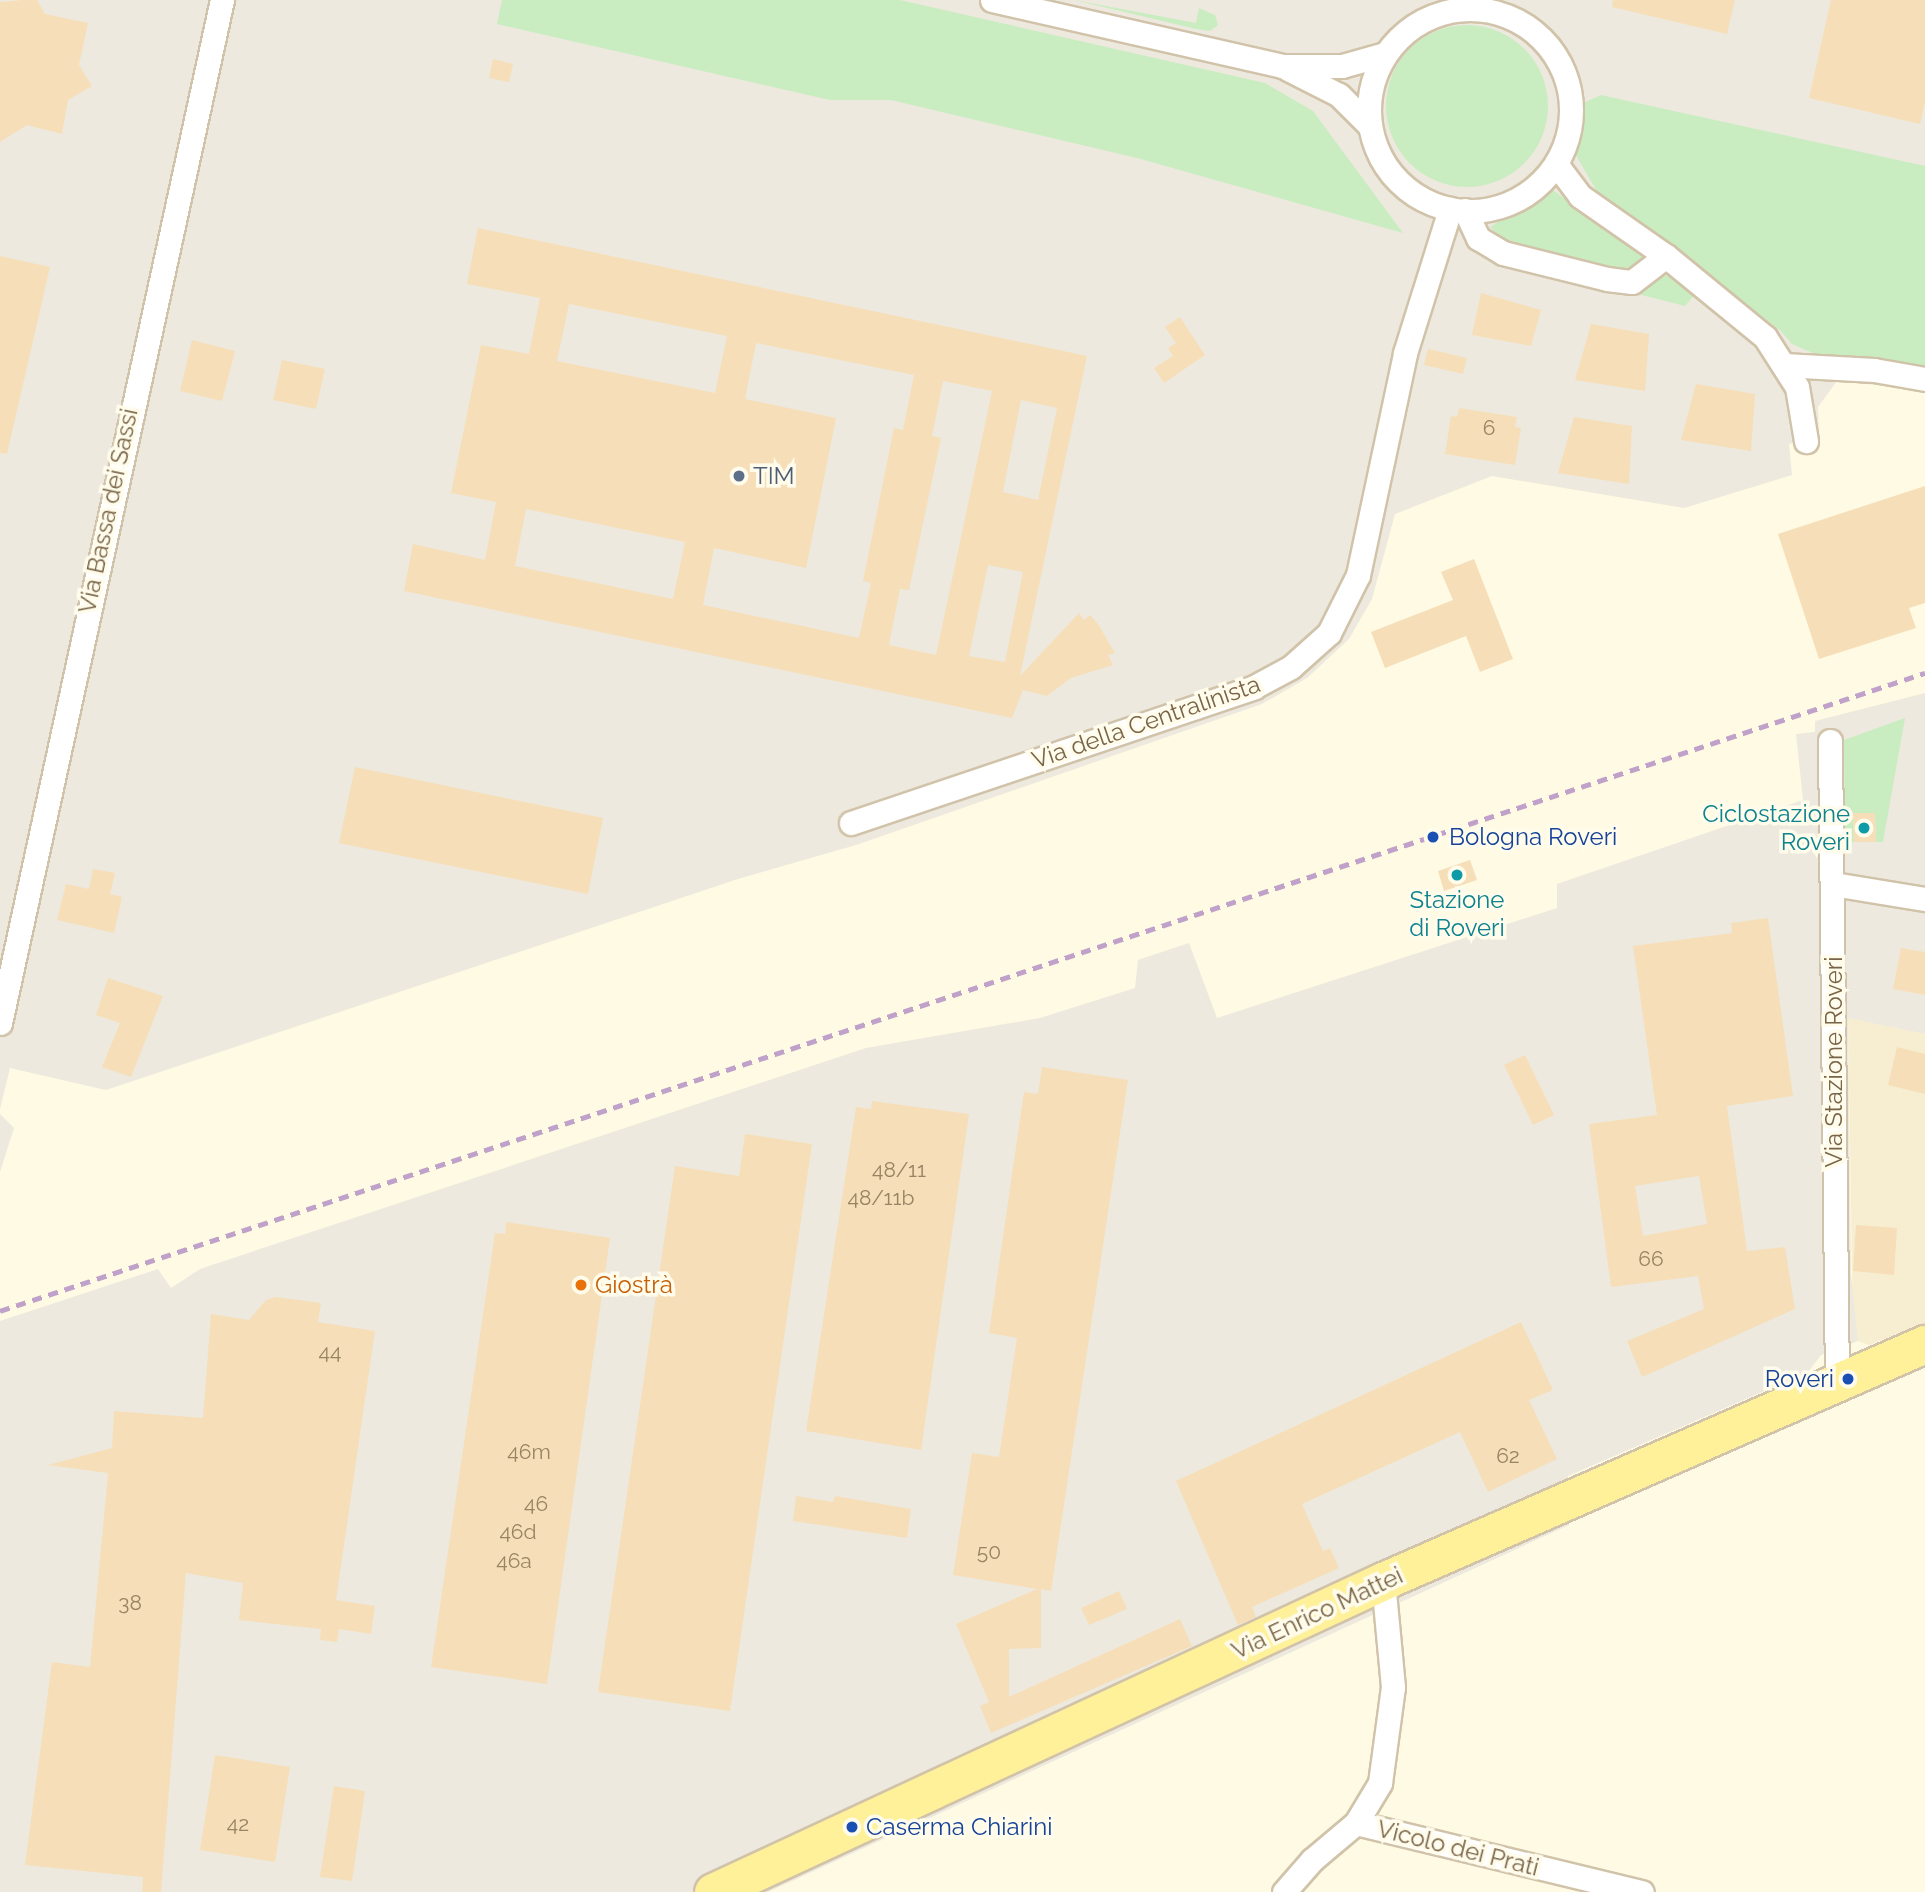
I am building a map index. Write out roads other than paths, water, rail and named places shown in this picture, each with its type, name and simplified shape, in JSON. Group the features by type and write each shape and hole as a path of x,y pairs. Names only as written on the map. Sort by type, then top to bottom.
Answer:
{"main road":[{"name":"Via Enrico Mattei","path":"713,1892 1383,1581 1925,1344"}],"street":[{"name":"Via Bassa dei Sassi","path":"0,1023 222,0"},
{"path":"992,0 1282,66 1342,66 1385,54"},
{"path":"1450,0 1432,16 1406,31 1385,54 1369,101 1370,126 1389,171 1426,202 1457,210 1498,207 1521,198 1556,164 1567,142 1571,93 1558,60 1535,31 1521,0"},
{"path":"1432,16 1485,9 1535,31"},
{"path":"1282,66 1339,94 1370,126"},
{"path":"1556,164 1580,196 1666,256 1765,337 1797,387 1806,440"},
{"path":"1457,210 1478,238 1503,253 1607,279 1632,282 1666,256"},
{"name":"Via della Centralinista","path":"851,822 1254,687 1291,667 1329,633 1357,575 1405,353 1457,210"},
{"path":"1784,365 1874,370 1925,379"},
{"name":"Via Stazione Roveri","path":"1830,741 1837,1384"},
{"path":"1833,884 1925,899"},
{"path":"1284,1892 1311,1860 1356,1823 1380,1783 1389,1738 1393,1687 1383,1581"},
{"name":"Vicolo dei Prati","path":"1356,1823 1642,1892"}],"railway":[{"path":"0,1311 1925,673"}],"place":[{"name":"TIM","path":"739,476"},
{"name":"Ciclostazione Roveri","path":"1864,828"},
{"name":"Bologna Roveri","path":"1433,837"},
{"name":"Stazione di Roveri","path":"1457,875"},
{"name":"Giostrà","path":"581,1285"},
{"name":"Roveri","path":"1848,1379"},
{"name":"Caserma Chiarini","path":"852,1827"}]}
